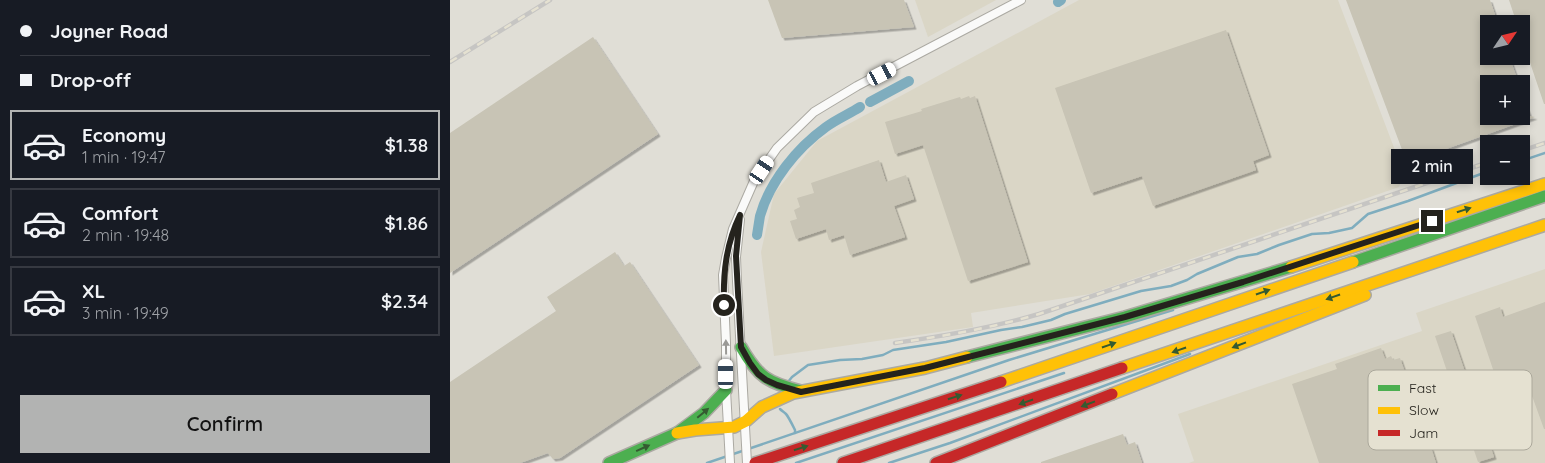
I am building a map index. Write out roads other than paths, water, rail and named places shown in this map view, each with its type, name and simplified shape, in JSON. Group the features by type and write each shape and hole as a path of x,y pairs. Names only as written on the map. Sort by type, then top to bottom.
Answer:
{"highway":[{"path":"677,433 734,427 762,407 801,392 925,368 1125,317 1243,282 1545,184"},
{"path":"755,463 1545,196"},
{"path":"843,463 1545,225"},
{"path":"936,463 1385,288 1478,247"},
{"path":"741,347 758,374 766,380 801,392"},
{"path":"609,463 677,433 704,413 726,390"}],"street":[{"path":"730,463 726,390 724,275 733,229 754,181 777,148 814,112 857,86 1021,0"},
{"path":"740,215 736,256 748,463"}],"waterway":[{"path":"870,102 909,81"},
{"path":"757,235 760,216 770,190 786,166 815,135 860,107"},
{"path":"1530,158 1545,153"},
{"path":"788,382 808,365 862,359 883,355 893,350 1022,327 1051,320 1141,291 1171,286 1238,257 1257,254 1312,234 1329,233 1352,228 1368,214 1480,174"},
{"path":"707,463 1009,360 1173,310"},
{"path":"889,463 950,443 1190,354"},
{"path":"796,463 1064,373"},
{"path":"780,409 788,417 795,433"}],"railway":[{"path":"450,62 550,0"},
{"path":"1530,148 1545,143"},
{"path":"895,343 968,331 1039,314 1480,165"}]}
